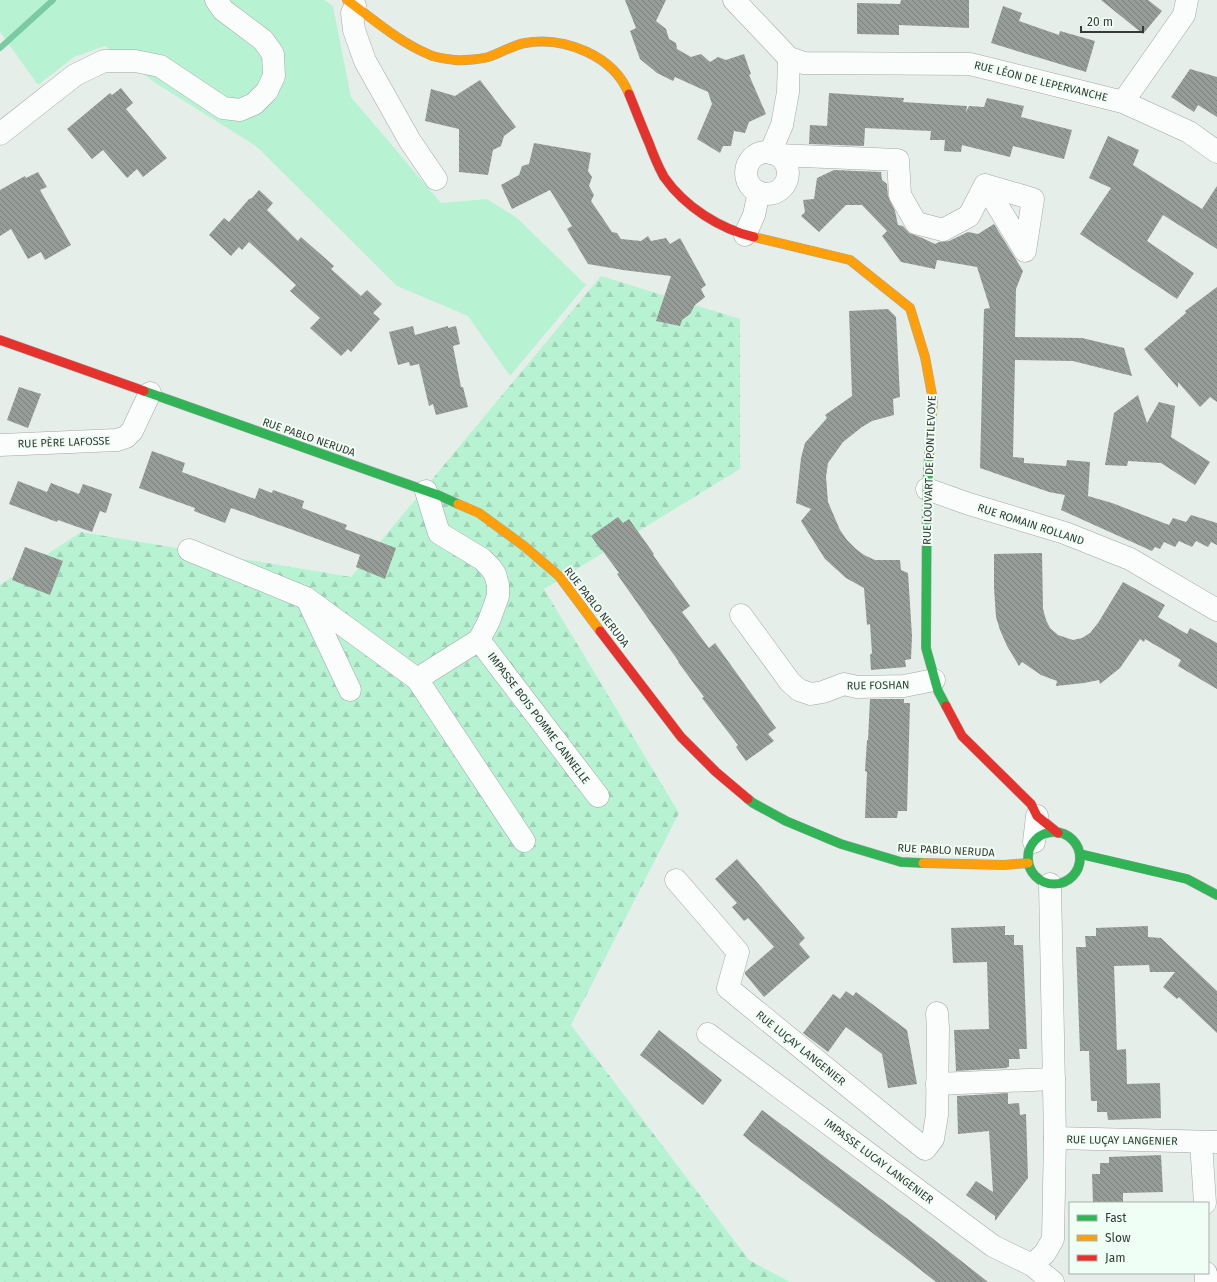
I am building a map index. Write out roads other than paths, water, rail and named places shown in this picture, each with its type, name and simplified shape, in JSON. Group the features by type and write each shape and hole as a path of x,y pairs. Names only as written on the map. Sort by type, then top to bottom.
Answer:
{"main road":[{"name":"RUE LOUVART DE PONTLEVOYE","path":"351,3 402,40 429,55 456,60 489,57 524,43 545,41 571,46 591,53 611,67 625,84 656,161 664,176 674,189 698,211 721,226 745,235 850,260 910,308 925,357 933,400 927,489 926,648 934,680 938,691 962,736 1031,804 1037,816 1058,833"},
{"name":"RUE PABLO NERUDA","path":"0,340 426,491 479,513 524,546 559,576 681,737 716,772 753,803 786,821 841,844 901,862 1004,865 1028,863"},
{"path":"1052,832 1066,835 1077,846 1080,854 1078,870 1066,882 1050,884 1043,882 1031,871 1028,863 1030,848 1034,842 1039,837 1052,832"},
{"path":"1080,854 1187,879 1217,895"}],"street":[{"path":"0,134 74,75 104,61 134,61 160,66 223,108 240,110 254,104 267,91 274,76 274,54 263,40 223,10 216,0"},
{"path":"734,0 790,58 788,92 782,125 774,154"},
{"path":"1123,102 1184,15 1187,0"},
{"path":"351,3 353,26 365,61 410,141 436,179"},
{"name":"RUE LÉON DE LEPERVANCHE","path":"790,58 804,63 970,64 1123,102 1189,132 1217,152"},
{"path":"774,154 782,159 787,165 787,179 784,186 779,191 772,194 759,192 749,184 746,171 752,159 764,152 774,154 898,160 900,195 916,223 943,230 969,216 985,185"},
{"path":"745,235 754,215 759,192"},
{"name":"RUE PÈRE LAFOSSE","path":"0,445 117,440 126,437 132,431 150,393"},
{"name":"RUE ROMAIN ROLLAND","path":"927,489 969,504 1065,532 1130,559 1217,610"},
{"path":"417,679 479,640 489,621 498,596 498,585 495,574 490,567 482,559 439,533 426,491"},
{"path":"189,550 306,598 417,679 524,841"},
{"path":"306,598 350,690"},
{"name":"RUE FOSHAN","path":"742,615 790,682 799,690 811,694 823,692 844,684 856,687 904,686 934,680"},
{"name":"IMPASSE BOIS POMME CANNELLE","path":"479,640 598,796"},
{"path":"1034,842 1037,816"},
{"name":"RUE LUÇAY LANGENIER","path":"676,880 738,952 728,988 926,1149 933,1139 937,1115 937,1013"},
{"name":"RUE LUÇAY LANGENIER","path":"1050,884 1055,1138 1209,1142 1205,1202"},
{"name":"IMPASSE LUCAY LANGENIER","path":"708,1034 993,1246 1032,1265 1053,1282"},
{"path":"937,1084 1054,1079"},
{"path":"1032,1265 1045,1252 1053,1239 1055,1138"}],"waterway":[{"path":"0,48 53,0"}]}
